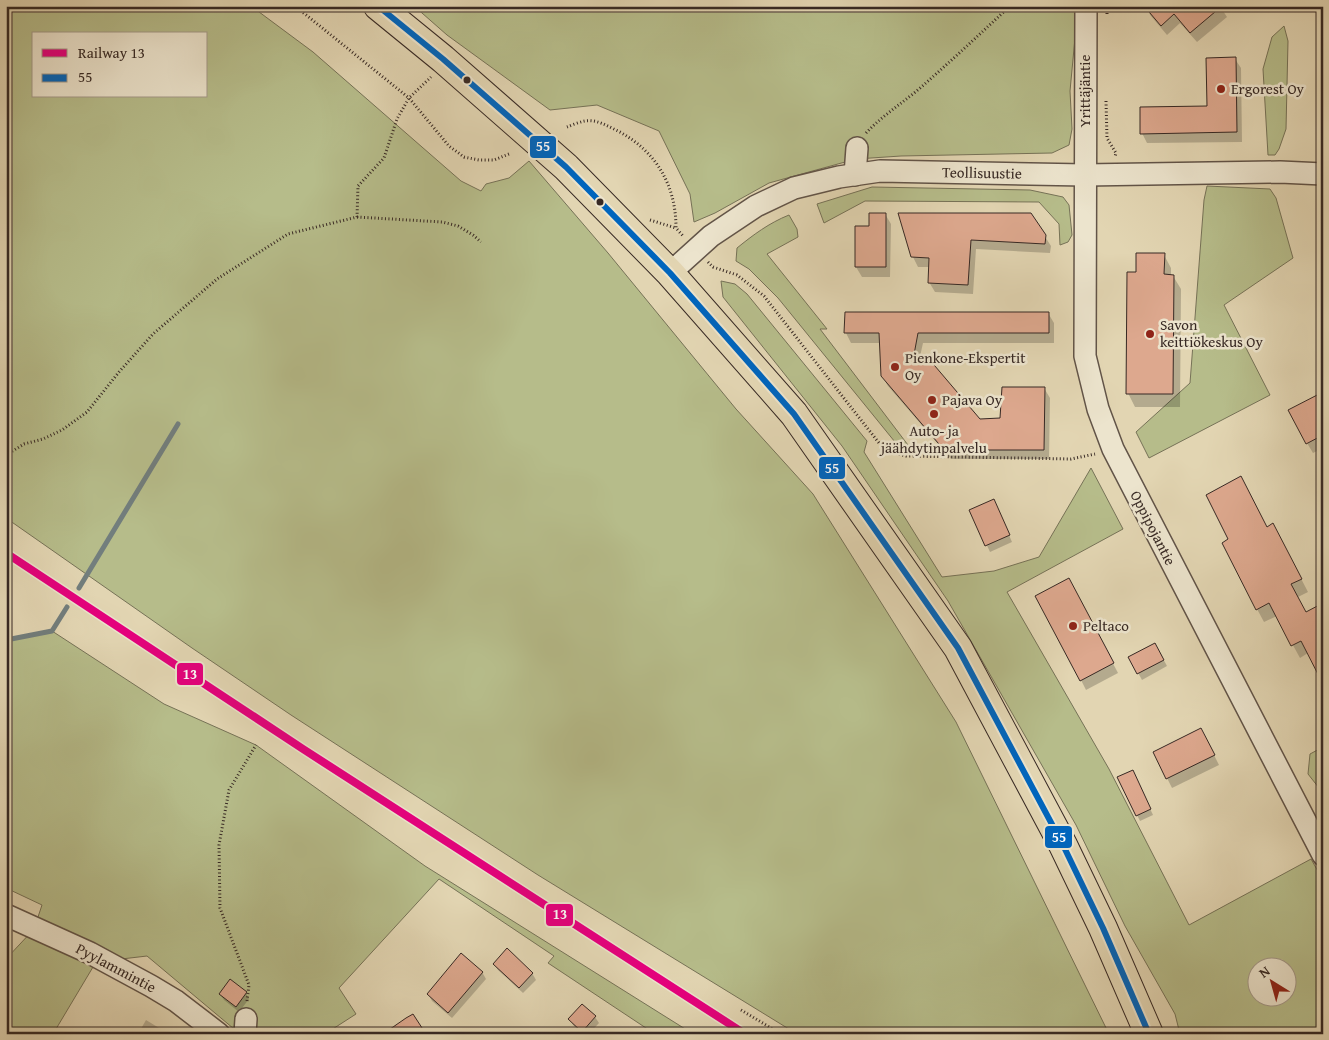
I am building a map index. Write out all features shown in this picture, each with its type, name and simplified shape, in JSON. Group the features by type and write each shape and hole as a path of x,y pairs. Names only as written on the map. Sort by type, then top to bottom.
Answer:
{"highway":[{"path":"378,6 443,59 566,167 670,273 794,414 958,648 1063,845 1103,928 1149,1034"}],"street":[{"name":"Yrittäjäntie","path":"1085,175 1086,6"},
{"path":"855,175 857,148"},
{"name":"Teollisuustie","path":"670,273 711,236 756,206 794,188 839,177 880,171 1085,175 1280,172 1323,174"},
{"name":"Oppipojantie","path":"1085,175 1085,356 1098,409 1113,449 1323,855"},
{"name":"Pyylammintie","path":"6,915 90,953 152,986 176,1000 219,1034"}],"path":[{"path":"295,6 409,98 449,146 464,157 494,160 509,154"},
{"path":"857,148 861,138 879,119 948,63 1010,6"},
{"path":"1107,6 1107,18"},
{"path":"357,216 358,186 384,158 397,119 409,98 433,76"},
{"path":"1106,99 1107,138 1116,153 1114,174"},
{"path":"567,127 586,121 601,122 626,135 650,154 667,182 676,210 676,228 713,267 737,275 764,296 879,443 891,452 906,456 1070,459 1113,449"},
{"path":"6,455 24,444 43,439 62,430 87,412 152,334 217,279 288,234 357,216 442,222 458,226 481,242"},
{"path":"245,1026 249,985 220,908 218,846 229,790 256,745"},
{"path":"741,1010 781,1034"}],"green space":[{"path":"6,6 251,6 313,52 461,181 481,191 486,184 509,178 529,161 608,253 736,409 813,494 956,722 1109,1034 797,1034 538,875 291,715 6,518"},
{"path":"414,6 1078,6 1070,91 1072,129 1069,145 1052,153 901,156 856,159 769,183 715,213 694,222 690,194 659,131 597,105 550,110 447,35"},
{"path":"1284,26 1288,41 1286,129 1275,155 1268,155 1263,69 1272,37"},
{"path":"1207,186 1270,189 1276,198 1293,258 1224,305 1270,395 1149,458 1136,432 1190,383 1204,200"},
{"path":"872,187 1030,190 1063,197 1069,205 1072,235 1068,242 1060,245 1059,224 1039,202 865,201 824,223 817,204"},
{"path":"789,215 797,229 798,237 767,254 827,329 820,329 911,449 904,448 895,442 778,298 749,269 736,261 737,248 761,230"},
{"path":"721,281 735,284 747,294 867,441 864,452 942,577 994,571 1039,557 1091,468 1123,529 1007,592 1109,769 1189,925 1311,859 1323,880 1323,1034 1180,1034 1175,1014 1125,926 1076,825 948,601 842,446 723,297"},
{"path":"52,631 164,704 256,745 425,866 690,1032 689,1034 655,1034 548,963 554,956 439,879 339,988 356,1014 325,1034 240,1034 147,956 96,962 53,1034 6,1034 6,959 34,929 42,905 6,888 6,640"},
{"path":"1323,747 1323,793 1308,774 1310,754"}],"building":[{"path":"1144,6 1222,6 1190,33 1174,14 1161,26"},
{"name":"Ergorest Oy","path":"1236,57 1237,132 1140,134 1140,107 1207,106 1206,58"},
{"path":"869,213 886,213 886,267 855,267 855,226 869,226"},
{"path":"898,213 1031,213 1046,235 1045,244 971,240 968,285 928,283 929,258 911,257"},
{"name":"Savon keittiökeskus Oy","path":"1136,253 1165,253 1164,274 1174,275 1173,394 1126,394 1127,272 1136,272"},
{"name":"Pajava Oy","path":"845,312 1049,312 1049,333 918,333 913,360 929,359 980,419 1000,418 1002,387 1045,387 1044,450 944,450 881,376 879,333 844,333"},
{"path":"1323,392 1323,435 1306,444 1288,410"},
{"path":"1241,476 1267,527 1273,523 1302,579 1291,584 1306,612 1323,603 1323,684 1301,641 1291,646 1269,603 1256,610 1222,543 1228,539 1206,495"},
{"path":"994,499 1010,535 985,546 969,510"},
{"path":"1069,578 1114,663 1080,681 1035,596"},
{"path":"1155,643 1164,660 1137,674 1128,657"},
{"path":"1201,728 1215,755 1166,779 1153,752"},
{"path":"1133,770 1151,809 1136,816 1117,777"},
{"path":"507,948 533,973 519,988 493,964"},
{"path":"461,953 483,972 448,1013 427,994"},
{"path":"230,979 247,992 236,1007 219,994"},
{"path":"582,1004 596,1016 582,1032 568,1019"},
{"path":"413,1014 426,1034 383,1034 406,1018"}],"waterway":[{"path":"79,588 178,424"},
{"path":"6,640 52,631 67,607"}],"rail line":[{"name":"13","path":"6,553 303,749 745,1034"}],"transit line":[{"name":"55","path":"378,6 443,59 566,167 670,273 794,414 958,648 1063,845 1103,928 1149,1034"}],"place":[{"name":"Ergorest Oy","path":"1221,89"},
{"name":"Savon keittiökeskus Oy","path":"1150,334"},
{"name":"Pienkone-Ekspertit Oy","path":"895,367"},
{"name":"Pajava Oy","path":"932,400"},
{"name":"Auto- ja jäähdytinpalvelu","path":"934,414"},
{"name":"Peltaco","path":"1073,626"}]}
